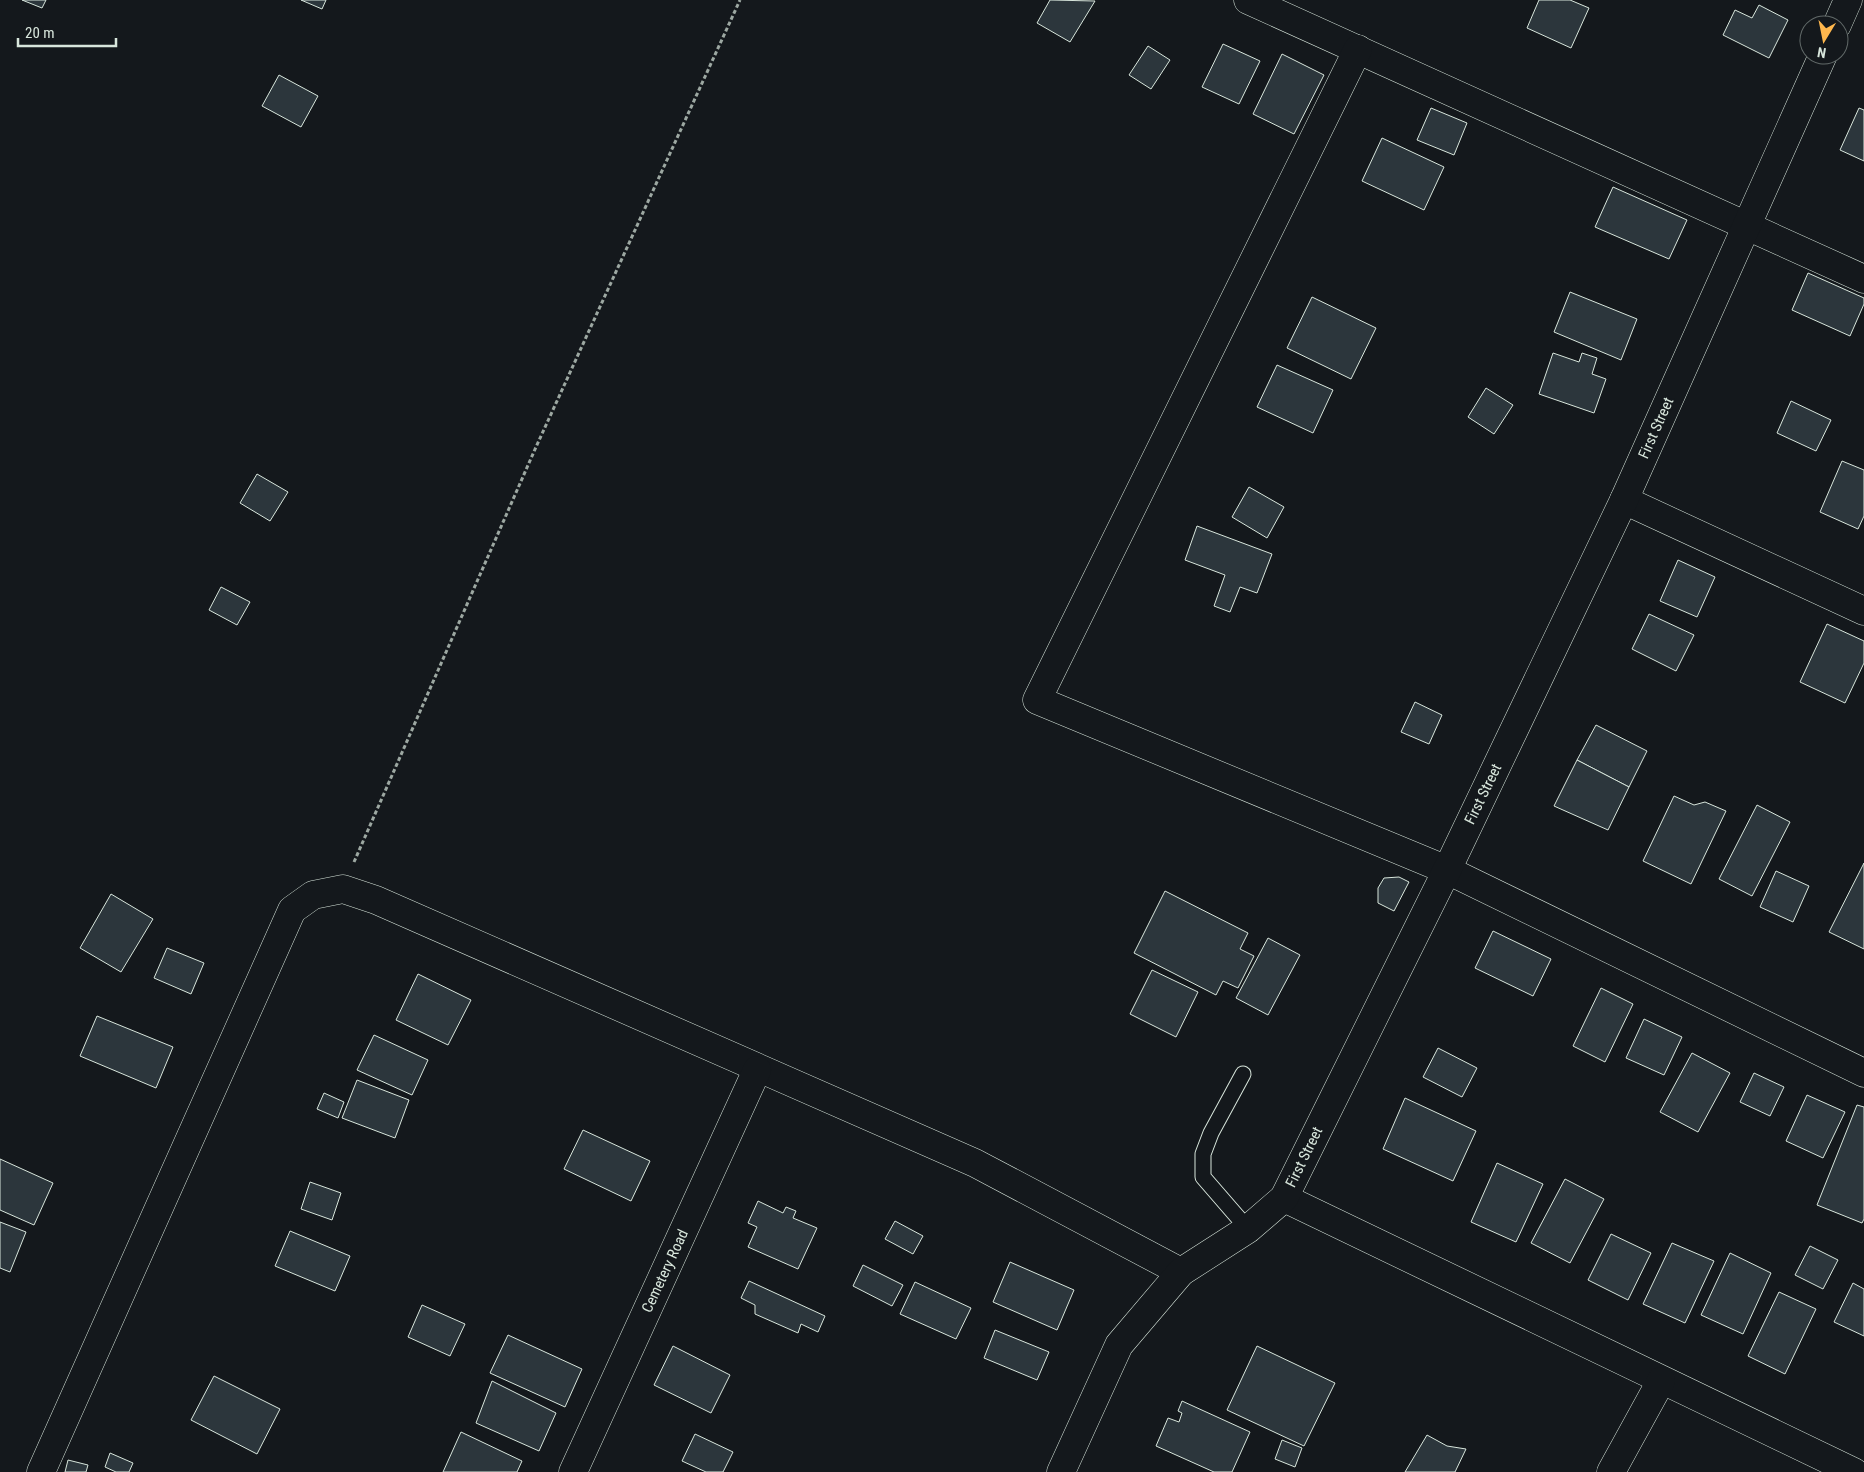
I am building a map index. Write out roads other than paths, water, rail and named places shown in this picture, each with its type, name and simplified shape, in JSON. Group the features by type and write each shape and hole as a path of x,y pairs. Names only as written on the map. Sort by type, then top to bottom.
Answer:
{"street":[{"path":"1248,0 1864,278"},
{"path":"1841,15 1848,0"},
{"path":"1358,50 1037,700 1447,870 1864,1073"},
{"name":"First Street","path":"1061,1472 1119,1345 1182,1272 1248,1229 1284,1198 1447,870 1624,500 1819,65"},
{"path":"1624,500 1864,611"},
{"path":"41,1472 292,910 313,895 343,889 376,900 758,1070 975,1164 1182,1272"},
{"name":"Cemetery Road","path":"573,1472 758,1070"},
{"path":"1284,1198 1854,1472"},
{"path":"1610,1472 1661,1380"}],"lane":[{"path":"1243,1074 1211,1133 1203,1154 1203,1177 1248,1229"}]}
